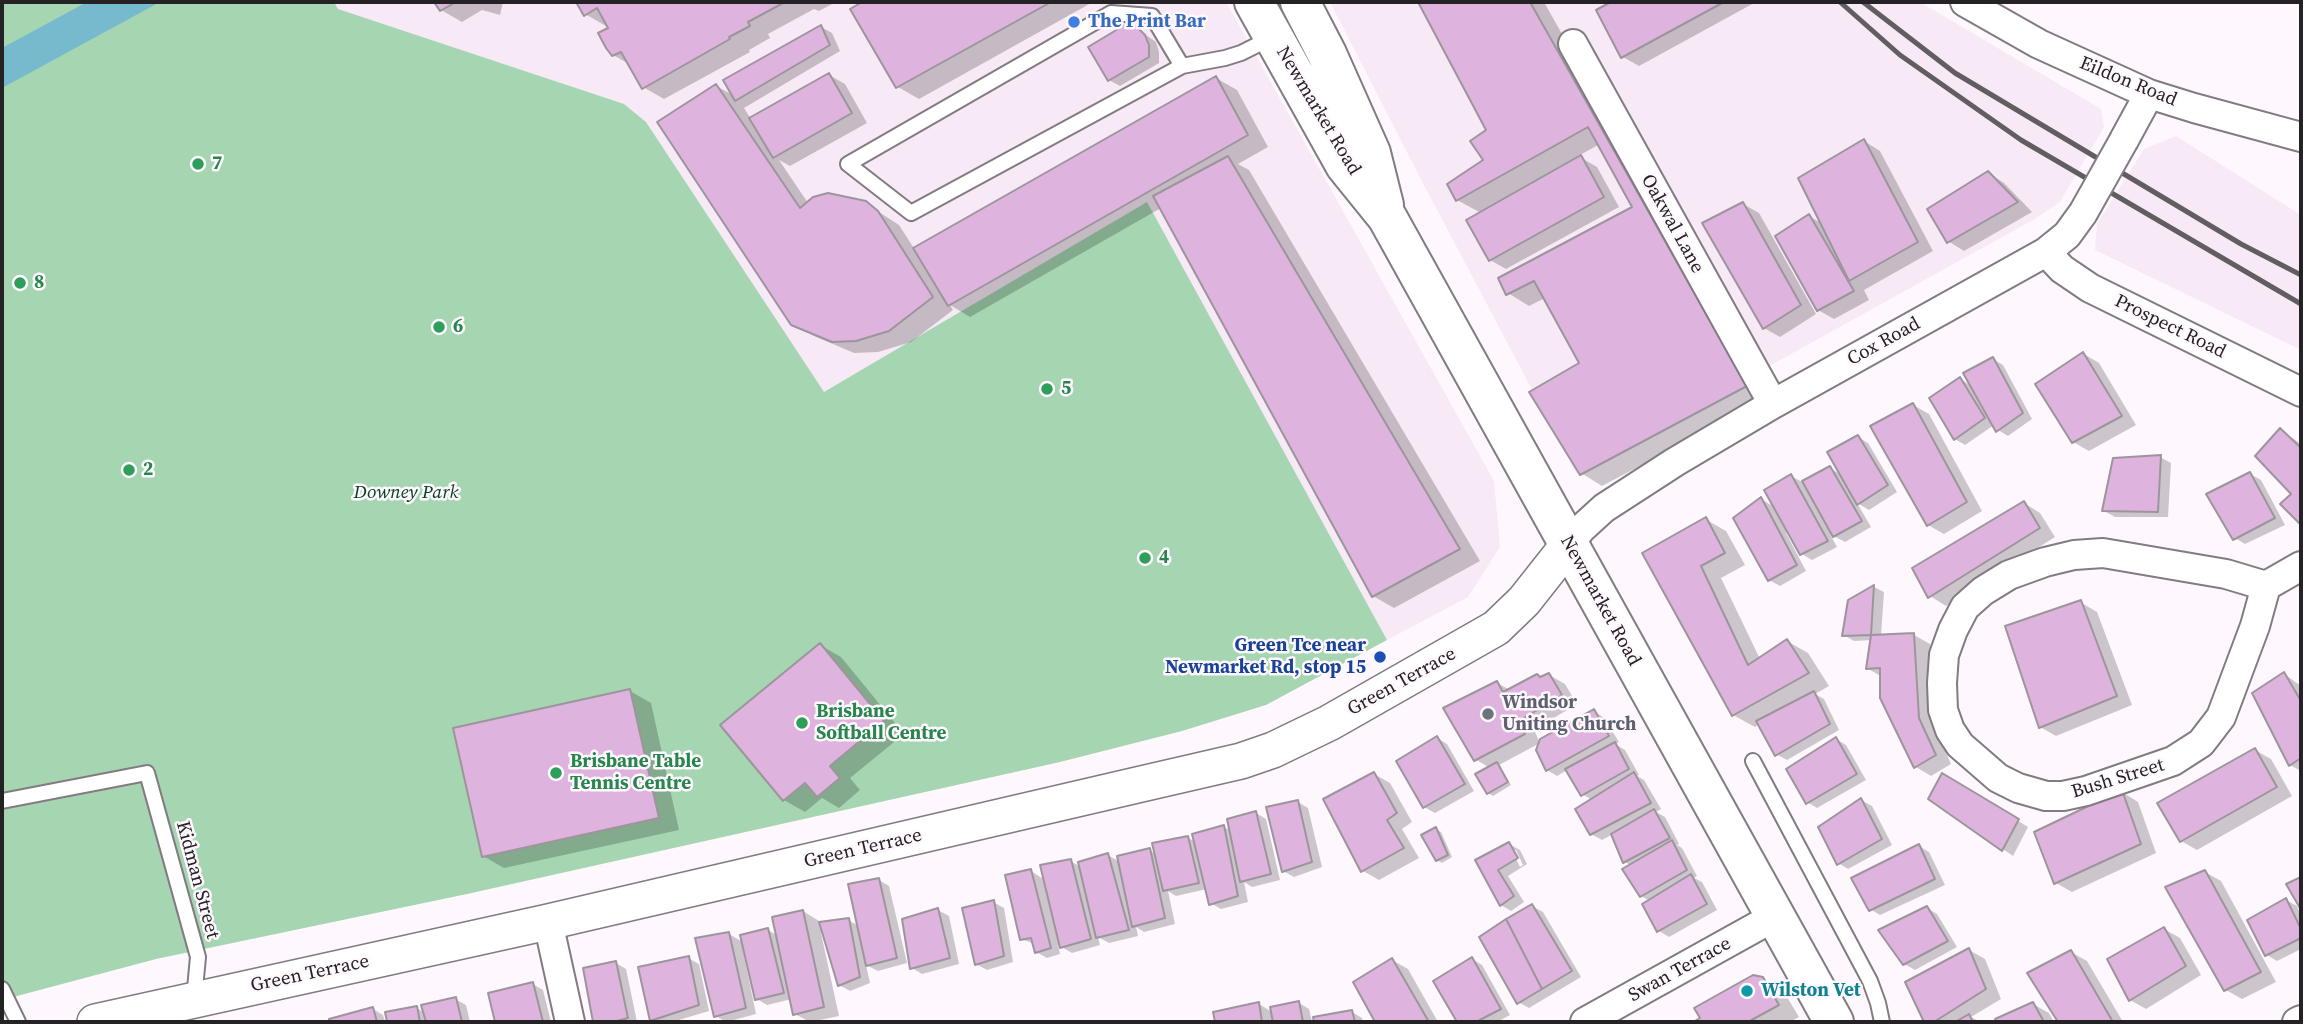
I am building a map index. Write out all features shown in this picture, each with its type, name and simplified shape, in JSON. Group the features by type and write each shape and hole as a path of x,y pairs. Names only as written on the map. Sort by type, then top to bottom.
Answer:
{"main road":[{"name":"Newmarket Road","path":"1254,2 1292,22 1345,165 1387,217 1834,1022"}],"street":[{"name":"Eildon Road","path":"1965,2 2039,44 2149,94 2301,136"},
{"name":"Oakwal Lane","path":"1573,44 1773,404"},
{"name":"Cox Road","path":"1569,544 1580,529 1604,508 1675,461 2046,252 2067,235 2083,212 2149,94"},
{"name":"Prospect Road","path":"2046,252 2062,269 2090,288 2301,392"},
{"name":"Green Terrace","path":"95,1022 548,922 1241,761 1273,750 1329,723 1496,628 1524,601 1569,544"},
{"name":"Bush Street","path":"2103,553 2226,574 2266,586 2255,626 2221,718 2202,743 2174,761 2086,791 2063,796 2046,796 2018,788 1998,778 1960,745 1950,730 1943,710 1942,683 1944,655 1953,630 1965,607 1983,591 2009,575 2074,555 2103,553"},
{"path":"2266,586 2301,566"},
{"name":"Swan Terrace","path":"1585,1022 1774,917"},
{"path":"548,922 570,1022"}],"lane":[{"path":"1182,66 1152,16 1111,13 848,164 911,213 1182,66 1225,58 1249,49 1292,22"},
{"path":"1753,761 1870,981 1882,1022"},
{"name":"Kidman Street","path":"2,801 147,774 198,957 194,999"},
{"path":"2,989 18,1022"}],"shaded area":[{"path":"334,2 1226,2 1494,481 1500,547 1468,597 1387,640 1147,203 824,393 646,122 624,104 337,9"},
{"path":"1330,2 1920,2 2101,109 2104,127 2060,202 2033,220 1576,473"},
{"path":"2176,136 2301,215 2301,350 2095,250 2097,224 2144,149"}],"green space":[{"name":"Downey Park","path":"2,2 334,2 338,9 624,104 646,122 824,392 1147,202 1387,640 1266,705 1182,731 1060,762 467,894 156,959 2,1000"}],"water":[{"path":"87,2 160,2 2,88 2,48"}],"building":[{"path":"434,2 456,2 440,11"},
{"path":"576,2 785,2 748,22 750,26 729,37 730,39 642,89 621,52 612,56 606,48 598,33 608,28 597,8 584,16"},
{"path":"862,2 1051,2 896,88 850,9"},
{"path":"1418,2 1530,2 1747,386 1580,475 1529,392 1579,363 1534,281 1506,295 1498,278 1632,207 1588,127 1456,201 1447,184 1483,160 1470,141 1486,130"},
{"path":"1611,2 1724,2 1621,58 1596,10"},
{"path":"1128,23 1145,35 1149,45 1149,57 1108,81 1088,47"},
{"path":"821,25 830,45 735,101 723,80"},
{"path":"829,73 852,113 773,158 749,118"},
{"path":"1216,76 1248,135 948,306 913,248"},
{"path":"716,84 800,208 813,197 828,193 866,201 878,211 933,297 889,331 856,341 832,342 791,325 657,122"},
{"path":"1864,139 1918,242 1849,281 1798,178"},
{"path":"1581,155 1604,197 1489,261 1466,220"},
{"path":"1228,156 1460,549 1372,597 1153,196"},
{"path":"1988,171 2018,202 1947,243 1927,209"},
{"path":"1743,202 1801,305 1763,329 1702,223"},
{"path":"1809,214 1854,291 1817,311 1775,236"},
{"path":"2083,352 2122,416 2072,443 2035,384"},
{"path":"1993,357 2023,413 1996,432 1963,373"},
{"path":"1960,377 1985,418 1954,440 1929,398"},
{"path":"1913,403 1967,502 1927,526 1870,426"},
{"path":"2280,428 2301,448 2299,523 2280,504 2291,494 2255,456"},
{"path":"1858,435 1888,485 1857,505 1827,452"},
{"path":"2161,455 2158,512 2102,511 2113,458"},
{"path":"1830,466 1862,521 1833,537 1802,481"},
{"path":"2250,472 2275,518 2233,540 2206,494"},
{"path":"1791,474 1828,541 1800,555 1764,490"},
{"path":"1761,497 1797,565 1768,581 1733,518"},
{"path":"2024,501 2040,528 1928,598 1912,568"},
{"path":"1706,517 1725,553 1701,566 1748,665 1787,639 1809,673 1732,716 1642,553"},
{"path":"1874,585 1871,635 1842,636 1848,600"},
{"path":"2081,600 2117,696 2039,728 2005,626"},
{"path":"1914,633 1919,718 1936,755 1914,768 1880,698 1880,668 1866,669 1871,635"},
{"name":"Brisbane Softball Centre","path":"820,643 884,721 830,766 840,778 817,797 805,783 783,801 720,725"},
{"path":"2284,672 2301,701 2301,758 2289,766 2252,693"},
{"name":"Windsor Uniting Church","path":"1549,673 1562,695 1519,721 1525,734 1474,761 1443,708 1497,681 1503,692 1537,674 1540,677"},
{"name":"Brisbane Table Tennis Centre","path":"630,689 659,818 482,857 453,728"},
{"path":"1814,691 1830,724 1775,756 1756,721"},
{"path":"1594,709 1609,736 1546,771 1536,750 1540,739"},
{"path":"1437,736 1465,784 1423,808 1396,761"},
{"path":"1836,737 1857,774 1806,804 1786,769"},
{"path":"1615,742 1629,769 1581,796 1565,769"},
{"path":"2255,748 2277,787 2180,842 2157,803"},
{"path":"1497,762 1508,782 1487,794 1475,774"},
{"path":"1374,772 1397,813 1387,820 1404,848 1361,872 1323,799"},
{"path":"1634,772 1651,803 1590,835 1575,809"},
{"path":"1942,773 2019,819 2002,851 1928,799"},
{"path":"2122,790 2141,844 2054,884 2034,832"},
{"path":"1861,798 1882,839 1837,865 1818,827"},
{"path":"1298,800 1312,862 1282,872 1266,807"},
{"path":"1654,809 1670,838 1623,863 1611,834"},
{"path":"1256,811 1271,874 1240,882 1227,819"},
{"path":"1224,825 1238,896 1209,905 1192,834"},
{"path":"1436,827 1448,855 1436,861 1421,835"},
{"path":"1188,836 1199,883 1163,891 1152,843"},
{"path":"1672,840 1687,870 1640,897 1622,869"},
{"path":"1509,842 1518,858 1498,870 1514,896 1500,906 1475,860"},
{"path":"1919,844 1935,879 1869,911 1851,878"},
{"path":"1150,848 1165,918 1132,927 1117,856"},
{"path":"1108,853 1129,930 1096,938 1078,862"},
{"path":"1071,859 1091,939 1060,948 1040,865"},
{"path":"1031,869 1051,948 1035,953 1031,938 1020,940 1005,875"},
{"path":"2205,870 2261,972 2224,991 2165,887"},
{"path":"1691,874 1707,904 1657,932 1642,904"},
{"path":"2301,877 2301,910 2286,884"},
{"path":"879,878 897,958 866,966 848,884"},
{"path":"2286,898 2301,929 2301,938 2265,956 2247,920"},
{"path":"994,900 1004,956 975,965 962,908"},
{"path":"1532,904 1572,971 1542,989 1506,919"},
{"path":"1927,906 1948,941 1903,965 1878,930"},
{"path":"938,908 950,958 910,969 902,919"},
{"path":"803,910 824,1007 793,1015 772,917"},
{"path":"849,918 860,977 838,986 819,922"},
{"path":"1506,919 1542,989 1517,1004 1479,937"},
{"path":"2164,927 2186,966 2129,1001 2107,959"},
{"path":"768,928 784,993 755,1000 740,935"},
{"path":"729,932 746,1008 714,1017 695,938"},
{"path":"1969,948 1986,989 1934,1022 1924,1022 1905,982"},
{"path":"2071,950 2113,1022 2058,1022 2027,973"},
{"path":"689,956 699,1005 650,1021 638,967"},
{"path":"1472,957 1501,1009 1476,1022 1457,1022 1433,981"},
{"path":"1392,958 1429,1022 1375,1022 1353,982"},
{"path":"616,961 628,1018 613,1022 593,1022 583,968"},
{"name":"Wilston Vet","path":"1753,975 1763,977 1779,1005 1748,1022 1693,1022 1700,1018 1694,1008"},
{"path":"533,982 543,1022 495,1022 488,993"},
{"path":"456,997 462,1022 426,1022 421,1005"},
{"path":"1299,1001 1303,1022 1273,1022 1270,1007"},
{"path":"1259,1002 1262,1022 1215,1022 1213,1012"},
{"path":"2033,1002 2044,1022 1997,1022 1995,1019"},
{"path":"417,1006 420,1022 387,1022 385,1012"},
{"path":"373,1007 377,1022 329,1022 329,1019"},
{"path":"1352,1010 1355,1022 1314,1022 1313,1017"},
{"path":"1969,1014 1973,1022 1955,1022"}],"railway":[{"path":"1840,2 1900,55 2021,140 2301,304"},
{"path":"1863,2 1955,73 2241,244 2301,275"}],"place":[{"name":"The Print Bar","path":"1074,22"},
{"name":"7","path":"198,164"},
{"name":"8","path":"20,283"},
{"name":"6","path":"439,327"},
{"name":"5","path":"1047,389"},
{"name":"2","path":"129,470"},
{"name":"4","path":"1145,558"},
{"name":"Green Tce near Newmarket Rd, stop 15","path":"1380,657"},
{"name":"Windsor Uniting Church","path":"1488,714"},
{"name":"Brisbane Softball Centre","path":"802,723"},
{"name":"Brisbane Table Tennis Centre","path":"556,773"},
{"name":"Wilston Vet","path":"1747,991"}]}
